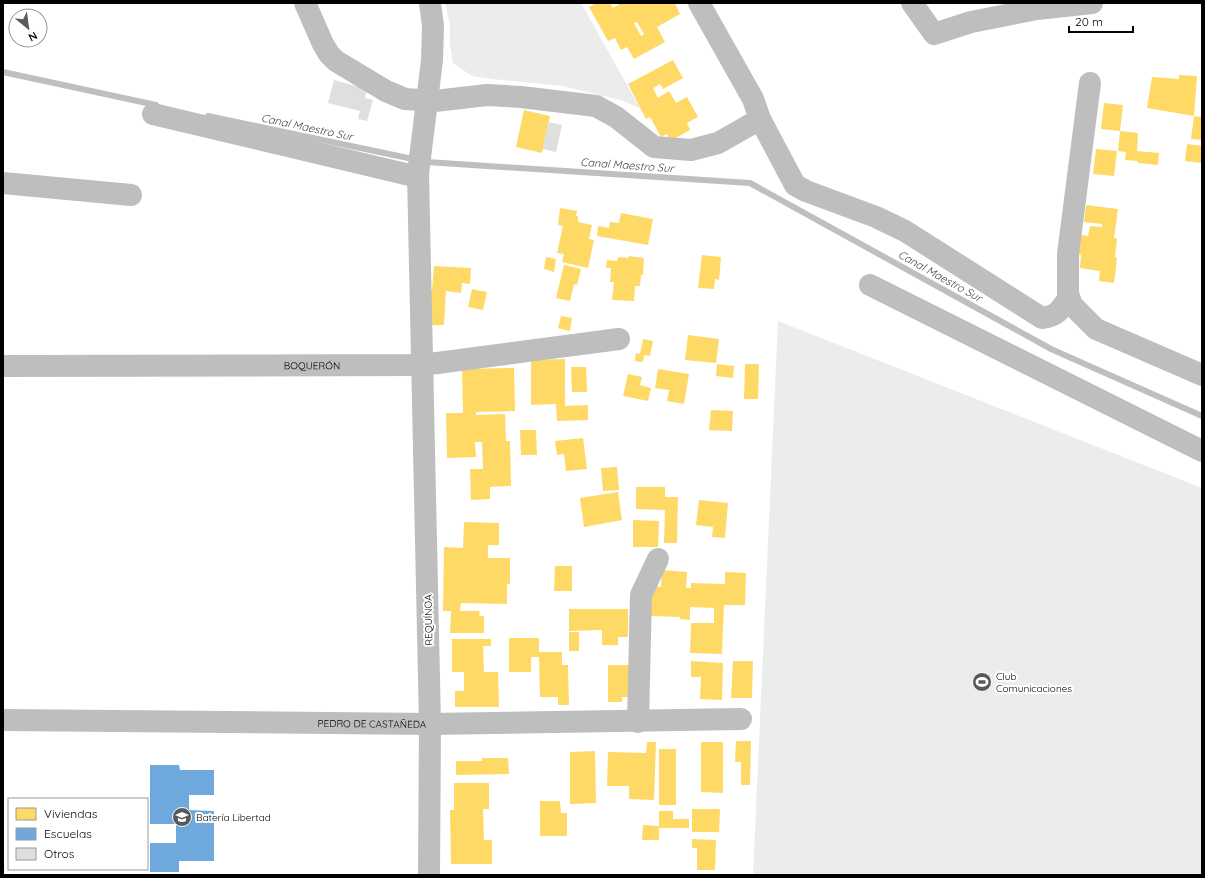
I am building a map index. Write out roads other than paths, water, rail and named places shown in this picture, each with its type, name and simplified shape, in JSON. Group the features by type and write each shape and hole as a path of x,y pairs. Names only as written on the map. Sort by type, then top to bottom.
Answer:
{"street":[{"path":"305,3 323,44 329,54 336,61 386,91 405,99 435,101 487,95 521,97 596,106 616,117 654,146 691,150 718,143 760,119"},
{"name":"REQUÍNOA","path":"429,875 430,724 418,176 432,60 433,26 430,3"},
{"path":"699,3 753,99 760,119 796,185 806,191 876,217 905,231 1042,318 1051,317 1057,314 1069,297"},
{"path":"912,3 934,34 972,22 1037,9 1092,3"},
{"path":"1090,84 1068,254 1068,294 1072,305 1096,329 1202,376"},
{"path":"153,114 418,176"},
{"path":"3,183 131,195"},
{"path":"870,285 1202,451"},
{"name":"BOQUERÓN","path":"3,366 422,365 619,338"},
{"path":"638,722 641,595 658,559"},
{"name":"PEDRO DE CASTAÑEDA","path":"3,720 430,724 741,720"}],"waterway":[{"name":"Canal Maestro Sur","path":"3,72 156,105"},
{"name":"Canal Maestro Sur","path":"208,116 427,162 750,183 1051,349 1202,416"}],"place":[{"name":"Club Comunicaciones","path":"982,682"},
{"name":"Batería Libertad","path":"182,817"}]}
